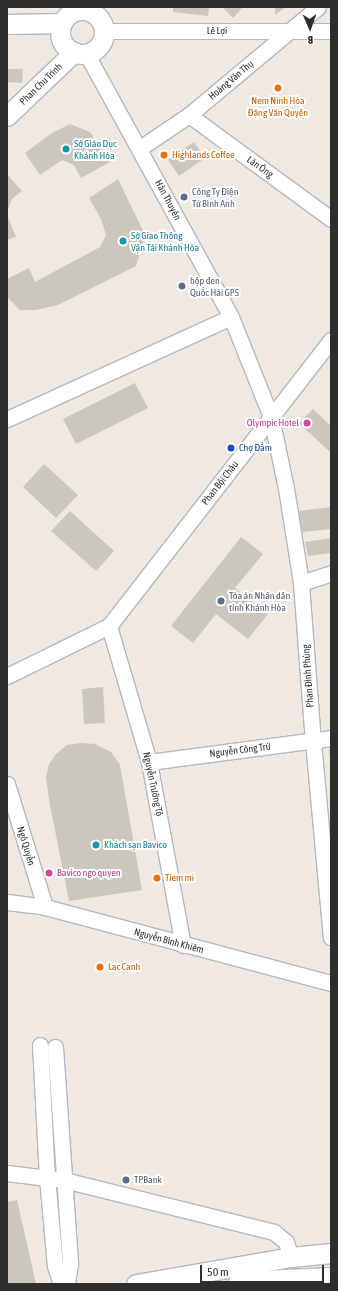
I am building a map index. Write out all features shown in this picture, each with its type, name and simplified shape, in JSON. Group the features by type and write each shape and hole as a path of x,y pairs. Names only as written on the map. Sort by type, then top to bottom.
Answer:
{"street":[{"name":"Hoàng Văn Thụ","path":"140,148 189,115 318,7"},
{"path":"88,10 104,25 103,40 99,46 80,53 66,47 62,41 60,35 62,23 68,15 88,10"},
{"path":"7,24 62,23"},
{"name":"Lê Lợi","path":"104,31 331,32"},
{"name":"Phan Chu Trinh","path":"7,116 80,53"},
{"name":"Hàn Thuyên","path":"80,53 140,148 231,317 271,417"},
{"name":"Lãn Ông","path":"189,115 331,219"},
{"path":"7,419 231,317"},
{"name":"Phan Bội Châu","path":"109,626 331,340"},
{"name":"Phan Đình Phùng","path":"271,417 286,488 301,583 313,741 331,937"},
{"path":"301,583 331,573"},
{"path":"7,676 109,626"},
{"name":"Nguyễn Trường Tộ","path":"109,626 149,762 183,945"},
{"name":"Nguyễn Công Trứ","path":"149,762 331,738"},
{"name":"Ngô Quyền","path":"7,784 45,907"},
{"name":"Nguyễn Bình Khiêm","path":"7,902 45,907 183,945 331,983"},
{"path":"40,1045 47,1177 55,1266 61,1284"},
{"path":"56,1047 70,1264 67,1284"},
{"path":"7,1173 64,1180 274,1232 286,1242 292,1257"},
{"path":"136,1284 292,1257 331,1254"},
{"path":"237,1284 262,1280 331,1277"}],"building":[{"path":"173,7 209,7 208,16 173,12"},
{"path":"222,7 243,7 233,18"},
{"path":"275,7 286,7 275,15"},
{"path":"7,69 23,69 22,83 7,82"},
{"name":"Sở Giáo Dục Khánh Hòa","path":"70,124 90,132 110,162 81,178 74,165 62,160 40,175 25,153 52,133"},
{"path":"194,142 205,158 179,176 168,160"},
{"path":"7,174 22,191 12,199 7,212"},
{"name":"Sở Giao Thông Vận Tải Khánh Hòa","path":"118,179 145,235 136,266 58,305 36,310 20,310 7,297 7,279 29,268 35,282 100,247 106,235 101,219 89,198"},
{"path":"7,215 16,237 7,240"},
{"path":"135,383 148,408 76,444 63,419"},
{"path":"313,409 331,426 331,453 299,423"},
{"path":"44,464 78,495 56,518 23,487"},
{"path":"331,507 331,529 302,532 299,511"},
{"path":"70,511 114,551 96,571 51,531"},
{"name":"Tòa án Nhân dân tỉnh Khánh Hòa","path":"241,537 263,554 235,588 268,614 248,639 216,614 193,643 171,626"},
{"path":"331,538 331,553 308,556 305,542"},
{"path":"103,687 105,723 84,724 82,689"},
{"name":"Khách sạn Bavico","path":"80,743 95,744 111,752 120,765 142,890 69,901 46,778 49,764 56,754 67,745"},
{"path":"329,749 331,749 331,760 330,760"},
{"path":"17,1200 36,1284 7,1284 7,1202"}],"place":[{"name":"Nem Ninh Hòa Đặng Văn Quyên","path":"278,88"},
{"name":"Sở Giáo Dục Khánh Hòa","path":"66,149"},
{"name":"Highlands Coffee","path":"164,155"},
{"name":"Công Ty Điện Tử Bình Anh","path":"184,197"},
{"name":"Sở Giao Thông Vận Tải Khánh Hòa","path":"123,241"},
{"name":"hộp đen Quốc Hải GPS","path":"182,286"},
{"name":"Olympic Hotel","path":"307,423"},
{"name":"Chợ Đầm","path":"231,448"},
{"name":"Tòa án Nhân dân tỉnh Khánh Hòa","path":"221,601"},
{"name":"Khách sạn Bavico","path":"96,845"},
{"name":"Bavico ngo quyen","path":"49,873"},
{"name":"Tiem mi","path":"157,878"},
{"name":"Lac Canh","path":"100,967"},
{"name":"TPBank","path":"126,1180"}]}
